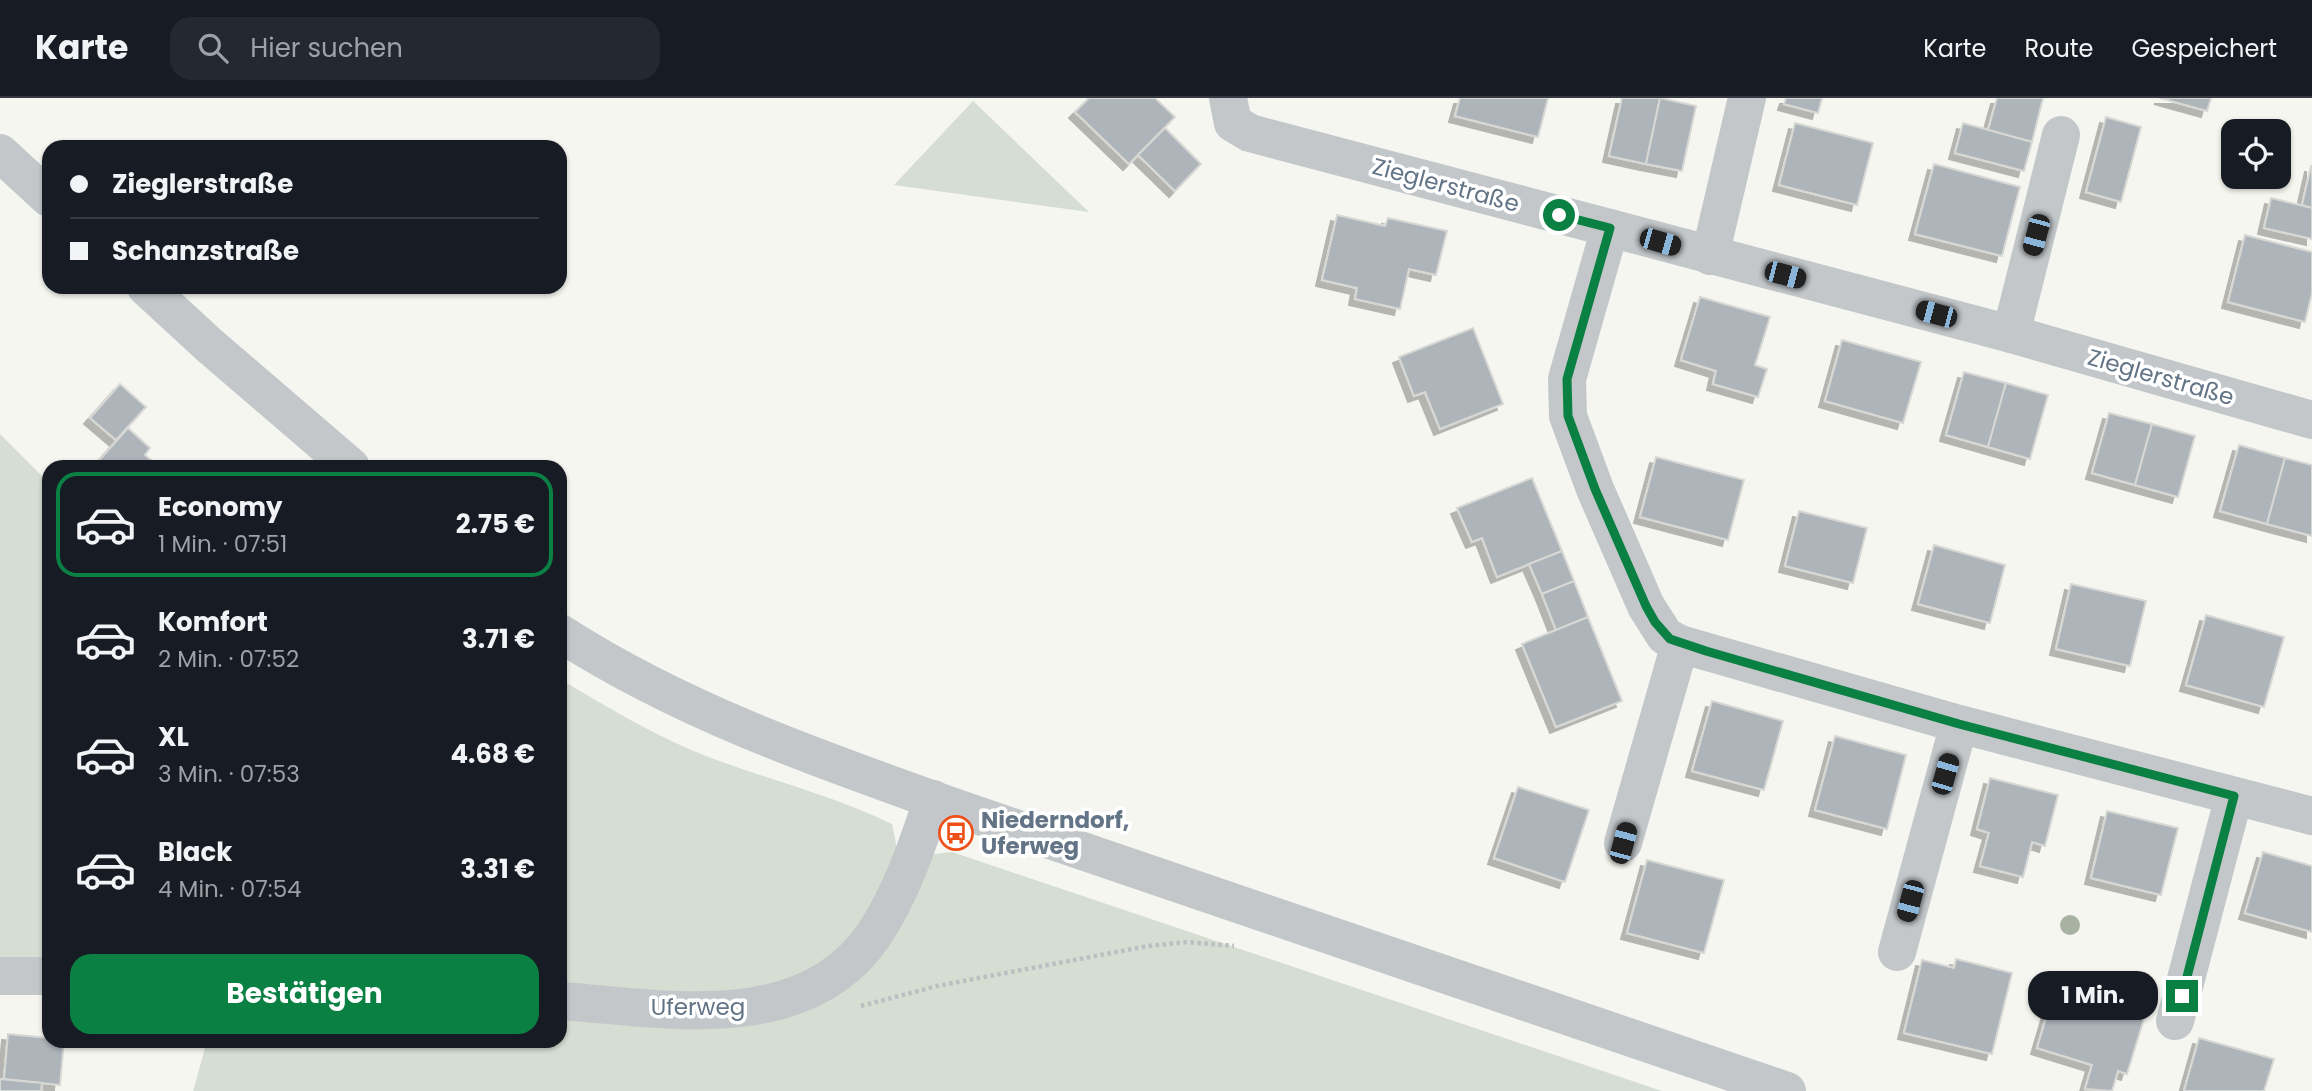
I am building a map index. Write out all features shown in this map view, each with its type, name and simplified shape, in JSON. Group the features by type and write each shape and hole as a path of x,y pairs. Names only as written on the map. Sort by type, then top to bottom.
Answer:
{"street":[{"path":"1710,256 1747,98"},
{"name":"Zieglerstraße","path":"1229,106 1233,123 1250,133 2011,334 2312,420"},
{"path":"2011,334 2061,135"},
{"path":"0,153 42,192"},
{"path":"1610,228 1567,379 1568,416 1595,489 1646,606 1665,636 1680,644 1959,724 2312,816"},
{"path":"154,294 343,460"},
{"path":"567,637 664,691 743,727 933,799 1787,1091"},
{"path":"1623,843 1680,644"},
{"path":"1897,952 1959,724"},
{"path":"2175,1021 2234,796"},
{"name":"Uferweg","path":"567,1001 705,1011 736,1010 764,1006 808,989 850,961 873,935 907,870 933,799"},
{"path":"0,976 42,975"}],"path":[{"path":"859,1006 937,986 1148,946 1187,942 1246,947"}],"shaded area":[{"path":"973,101 1089,212 894,185"},
{"path":"0,434 42,476 42,966 0,967"},
{"path":"567,683 634,722 691,750 825,797 892,824 899,858 849,949 762,998 567,993"},
{"path":"952,852 1662,1091 193,1091 205,1048 567,1048 567,1011 799,1006 934,854"}],"building":[{"path":"1089,98 1155,98 1175,117 1129,164 1075,112"},
{"path":"1460,98 1548,98 1538,137 1455,116"},
{"path":"1622,98 1660,98 1646,164 1609,156"},
{"path":"1660,98 1696,106 1682,171 1646,164"},
{"path":"1786,98 1822,98 1818,113 1784,104"},
{"path":"1997,98 2043,98 2032,142 1988,130"},
{"path":"2160,98 2211,98 2207,111"},
{"path":"2106,117 2141,127 2121,202 2086,192"},
{"path":"1795,123 1873,143 1857,205 1779,185"},
{"path":"1963,123 2032,142 2024,171 1955,153"},
{"path":"1165,128 1201,164 1175,191 1138,155"},
{"path":"1934,164 2020,187 2002,256 1915,234"},
{"path":"2312,166 2312,208 2302,205"},
{"path":"2271,198 2312,208 2312,239 2264,228"},
{"path":"1337,215 1385,226 1388,218 1447,231 1436,275 1409,269 1400,309 1355,299 1357,288 1322,280"},
{"path":"2245,235 2312,252 2312,293 2305,322 2228,302"},
{"path":"1700,297 1770,317 1755,365 1767,369 1758,397 1713,384 1716,371 1681,360"},
{"path":"1473,328 1503,404 1440,429 1425,392 1414,396 1399,357"},
{"path":"1842,340 1921,362 1903,423 1825,401"},
{"path":"1964,372 2006,383 1988,447 1946,435"},
{"path":"2006,383 2048,395 2030,459 1988,447"},
{"path":"120,384 146,407 116,440 90,418"},
{"path":"2109,413 2152,424 2135,485 2092,473"},
{"path":"2152,424 2195,436 2178,497 2135,485"},
{"path":"128,428 150,448 145,455 151,460 99,460"},
{"path":"2239,445 2285,458 2267,524 2220,511"},
{"path":"1656,457 1744,480 1728,540 1640,517"},
{"path":"2285,458 2312,465 2312,536 2267,524"},
{"path":"1532,478 1562,551 1497,577 1482,538 1472,542 1457,508"},
{"path":"1799,511 1867,528 1853,583 1785,566"},
{"path":"1934,545 2005,565 1990,623 1918,604"},
{"path":"1562,551 1574,581 1542,594 1529,564"},
{"path":"1574,581 1588,617 1556,630 1542,594"},
{"path":"2071,584 2146,601 2130,666 2056,649"},
{"path":"2206,615 2284,637 2264,707 2186,685"},
{"path":"1588,617 1622,701 1556,727 1522,644"},
{"path":"1712,701 1783,721 1764,790 1692,771"},
{"path":"1835,736 1906,755 1887,829 1815,810"},
{"path":"1990,778 2058,795 2045,846 2032,842 2023,877 1980,866 1989,833 1977,829"},
{"path":"1518,787 1589,810 1565,882 1494,858"},
{"path":"2107,811 2178,828 2161,895 2091,878"},
{"path":"2263,852 2312,866 2312,932 2245,913"},
{"path":"1647,860 1724,880 1704,953 1627,933"},
{"path":"1956,959 2012,973 1992,1054 1904,1033 1922,960 1954,968"},
{"path":"2056,984 2146,1012 2127,1074 2118,1071 2112,1091 2085,1089 2092,1065 2037,1048"},
{"path":"8,1034 42,1037 42,1048 63,1048 60,1085 4,1079"},
{"path":"2199,1038 2274,1059 2264,1091 2184,1091"},
{"path":"0,1079 42,1083 41,1091 0,1091"}],"place":[{"name":"Niederndorf, Uferweg","path":"956,833"}],"route":[{"path":"1559,215 1610,228 1567,379 1568,416 1595,489 1646,606 1660,630 1680,644 1959,724 2234,796 2182,996"}]}
